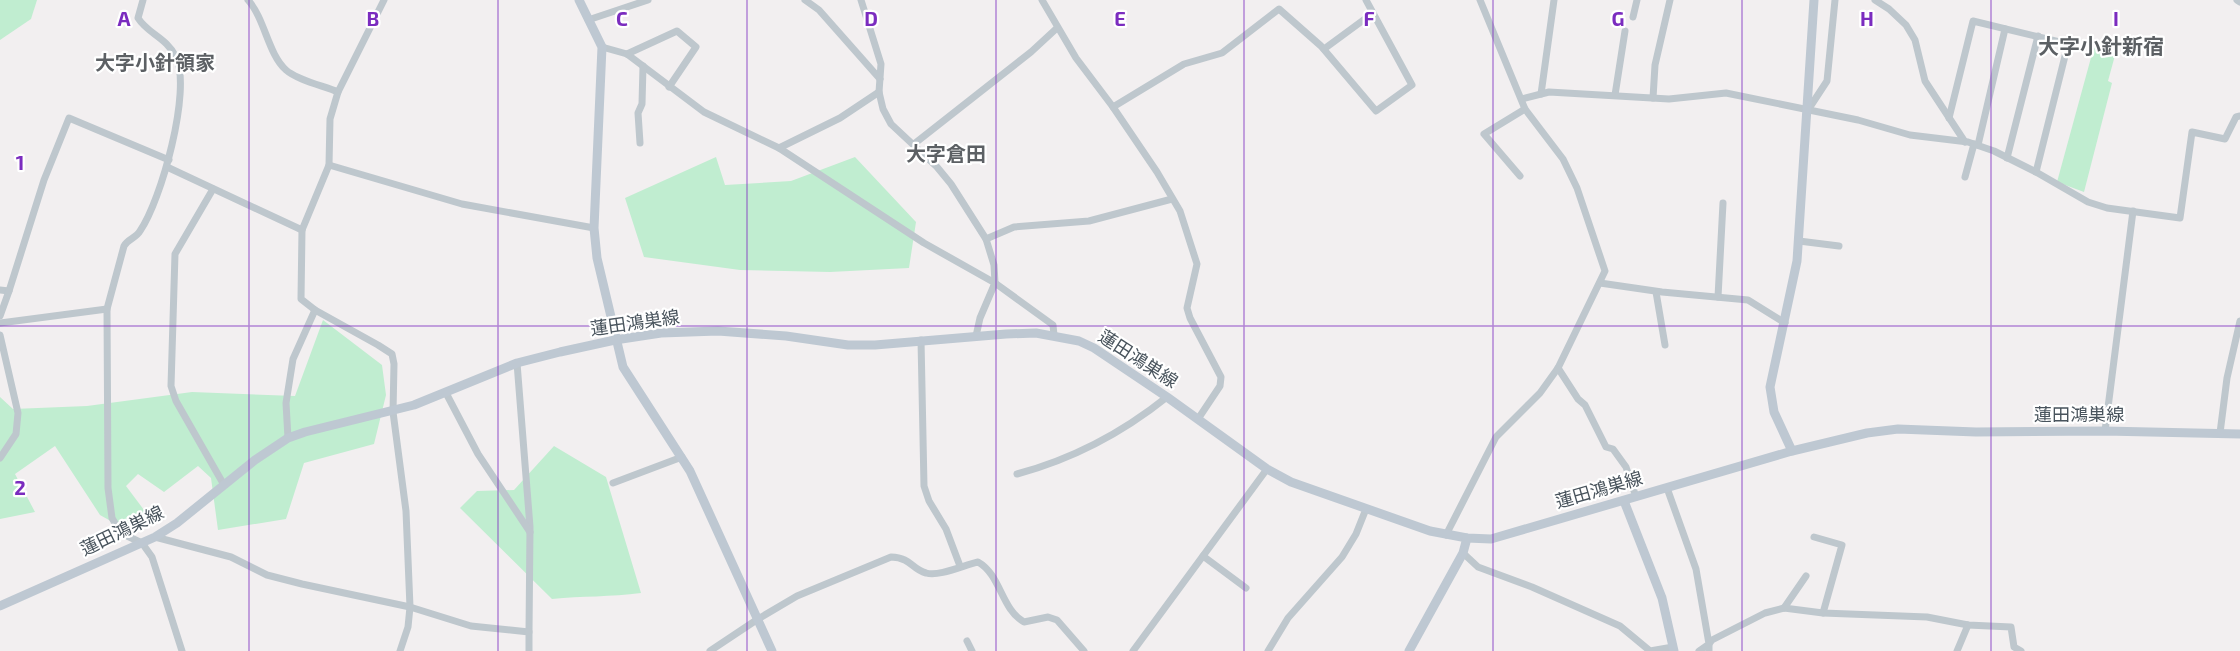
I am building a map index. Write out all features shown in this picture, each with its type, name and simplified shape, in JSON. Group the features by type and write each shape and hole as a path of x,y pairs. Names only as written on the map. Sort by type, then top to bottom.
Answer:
{"main road":[{"path":"579,0 602,46 603,67 594,228 597,258 621,361 682,456 772,651"},
{"path":"1792,451 1774,412 1770,387 1797,261 1814,0"},
{"name":"蓮田鴻巣線","path":"0,606 155,537 177,523 255,459 288,438 329,425 393,412 446,393 517,363 615,340 662,333 718,331 786,336 848,345 1036,333 1054,335 1094,348 1267,469 1291,482 1446,535 1467,538 1491,539 1838,438 1898,429 1976,432 2105,431 2240,434"},
{"path":"1624,501 1662,598 1673,649"},
{"path":"1409,651 1462,553 1467,538"}],"street":[{"path":"143,0 138,18 165,40 177,58 180,71 178,111 168,164 159,192 139,234 127,240 124,246 107,309 108,488 112,518 119,530 124,535 142,543 152,557 182,651"},
{"path":"248,0 256,9 275,54 285,70 338,92"},
{"path":"384,0 338,92 330,119 329,165 302,230 301,300 392,354 394,364 393,412 406,511 410,607 408,627 399,651"},
{"path":"588,20 648,0"},
{"path":"806,0 819,10 880,79"},
{"path":"861,0 881,64 879,92 883,109 891,124 914,144 951,184 986,239 994,265 995,283 980,318 976,336"},
{"path":"1042,0 1076,58 1157,171 1180,211 1197,264 1187,308 1221,377 1220,386 1198,419"},
{"path":"1113,107 1184,64 1222,54 1279,9 1324,49 1376,111 1412,85 1366,0"},
{"path":"1446,535 1496,437 1540,393 1558,368 1605,271 1577,188 1563,159 1525,109 1480,0"},
{"path":"1541,94 1554,0"},
{"path":"1633,17 1637,0"},
{"path":"1653,98 1655,64 1670,0"},
{"path":"1808,110 1827,81 1835,0"},
{"path":"1875,0 1889,9 1905,25 1914,40 1925,81 1965,142"},
{"path":"1324,49 1373,13"},
{"path":"1949,118 1973,21 2068,44 2036,172"},
{"path":"914,144 1058,28"},
{"path":"1965,177 1976,145 2005,28"},
{"path":"1615,96 1625,31"},
{"path":"627,54 676,32 696,47 669,87"},
{"path":"2007,158 2038,36"},
{"path":"602,46 627,54 704,112 779,148 924,243 995,283 1053,325 1054,335"},
{"path":"640,143 638,113 642,104 643,66"},
{"path":"779,148 840,118 879,92"},
{"path":"1522,99 1549,92 1669,99 1726,93 1858,120 1910,135 1976,145 2036,172 2088,202 2107,208 2180,218 2192,132 2225,139 2236,117 2240,117"},
{"path":"1520,176 1484,134 1525,109"},
{"path":"0,316 44,180 69,118 302,230"},
{"path":"329,165 462,204 594,228"},
{"path":"213,189 175,254 171,386 176,401 224,485"},
{"path":"986,239 1014,227 1089,221 1172,199"},
{"path":"1718,297 1723,203"},
{"path":"2105,431 2133,211"},
{"path":"1799,241 1839,246"},
{"path":"1600,282 1656,292 1748,300 1785,323"},
{"path":"0,290 9,291"},
{"path":"1656,292 1665,345"},
{"path":"0,324 107,309"},
{"path":"288,438 286,403 293,359 315,310"},
{"path":"2220,433 2227,378 2240,321"},
{"path":"0,335 18,413 16,434 0,458"},
{"path":"921,340 924,486 929,501 946,529 960,566"},
{"path":"517,363 530,532 529,651"},
{"path":"1558,368 1578,399 1585,405 1606,447 1613,449 1626,467 1636,497"},
{"path":"446,393 478,454 530,532"},
{"path":"1017,474 1047,466 1083,451 1138,419 1167,397"},
{"path":"613,483 682,456"},
{"path":"1133,651 1267,469"},
{"path":"1667,488 1696,569 1709,647"},
{"path":"1268,651 1288,618 1342,557 1356,534 1366,509"},
{"path":"155,537 231,557 267,575 410,607 471,626 529,632"},
{"path":"1814,537 1842,545 1823,613"},
{"path":"1462,553 1478,567 1532,587 1620,626 1650,651 1673,649"},
{"path":"1203,556 1246,588"},
{"path":"710,651 797,596 891,557 904,558 924,573 936,575 978,562 988,567 1015,617 1024,622 1048,617 1057,620 1084,651"},
{"path":"1784,608 1806,576"},
{"path":"1699,651 1709,647 1712,640 1765,614 1784,608 1823,613 1927,617 1968,625 2011,627 2014,647 2020,651"},
{"path":"1957,651 1968,625"},
{"path":"967,641 972,651"}],"green space":[{"path":"0,0 37,0 31,19 0,40"},
{"path":"2095,43 2117,48 2108,81 2112,83 2084,192 2057,182"},
{"path":"716,157 725,185 791,181 855,157 916,222 909,268 830,272 740,270 644,257 625,198"},
{"path":"323,320 382,365 386,395 374,444 304,463 286,519 218,530 211,478 198,466 164,492 138,474 126,486 153,522 132,533 100,515 55,446 15,474 35,512 0,519 0,397 13,409 87,406 192,392 295,396"},
{"path":"554,446 606,477 641,593 552,599 460,508 477,491 514,490"}],"district":[{"name":"大字小針新宿","path":"2101,47"},
{"name":"大字小針領家","path":"155,63"},
{"name":"大字倉田","path":"946,154"}]}
